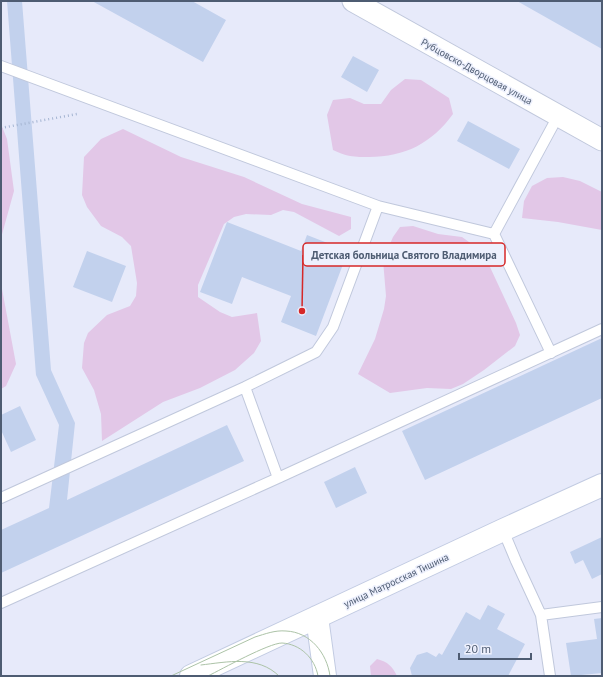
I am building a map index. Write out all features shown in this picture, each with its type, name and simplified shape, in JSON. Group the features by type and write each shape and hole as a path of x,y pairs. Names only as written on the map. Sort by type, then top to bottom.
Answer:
{"street":[{"name":"Рубцовско-Дворцовая улица","path":"353,1 602,140"},
{"name":"улица Матросская Тишина","path":"191,676 286,630 602,485"},
{"path":"317,617 325,676"}],"lane":[{"path":"1,66 378,206 494,234"},
{"path":"494,234 558,116"},
{"path":"1,498 245,387 316,352 333,327 378,206"},
{"path":"494,234 551,352"},
{"path":"1,603 602,329"},
{"path":"245,387 278,478"},
{"path":"503,530 542,615 550,676"},
{"path":"542,615 602,607"}],"path":[{"path":"1,128 113,107"}],"shaded area":[{"path":"405,79 421,80 449,98 453,114 436,133 417,146 406,151 382,156 357,157 333,150 327,115 333,100 350,98 364,104 381,104 391,90"},
{"path":"1,124 7,139 14,191 1,238"},
{"path":"123,129 181,157 244,177 302,204 351,217 351,229 339,236 294,212 283,210 271,215 246,214 234,217 224,224 198,285 198,297 220,312 232,317 257,313 261,341 254,353 235,370 200,388 163,402 102,441 101,414 94,390 82,368 84,343 88,333 107,315 130,306 136,296 137,283 131,246 122,237 101,226 87,207 82,195 84,157 101,139"},
{"path":"563,177 580,181 602,192 602,230 558,222 522,218 524,201 532,186 547,178"},
{"path":"413,226 438,234 462,237 483,252 516,323 520,335 515,346 463,384 451,389 427,388 390,393 358,374 375,339 384,309 386,296 383,260 393,237 400,227"},
{"path":"1,241 2,289 16,364 6,386 1,389"},
{"path":"377,659 389,665 397,676 371,676 370,666"}],"building":[{"path":"7,1 22,1 51,370 75,423 67,500 227,425 244,461 1,573 1,530 49,508 59,425 36,375"},
{"path":"92,1 192,1 226,20 203,62"},
{"path":"517,1 602,1 602,49"},
{"path":"353,56 379,70 367,92 341,77"},
{"path":"468,121 520,149 509,169 457,141"},
{"path":"227,222 301,251 307,235 348,251 316,336 281,322 291,296 242,277 232,304 200,292"},
{"path":"87,251 126,266 112,302 73,287"},
{"path":"602,338 602,398 425,480 402,431"},
{"path":"20,406 36,440 11,452 1,430 1,415"},
{"path":"355,467 367,493 336,508 324,482"},
{"path":"602,537 602,574 592,579 583,560 575,564 570,552"},
{"path":"488,605 505,614 497,629 525,644 508,676 412,676 410,668 417,655 427,652 436,657 439,653 442,655 466,612 480,620"},
{"path":"602,618 602,673 571,676 566,643 597,639 594,619"}],"tram line":[{"path":"171,676 255,637 278,631 295,632 303,635 316,645 325,659 330,676"},
{"path":"208,676 267,647 282,643 295,646 306,653 314,663 318,676"},
{"path":"201,665 252,662 271,669 279,676"}],"place":[{"name":"Детская больница Святого Владимира","path":"302,311"}]}
